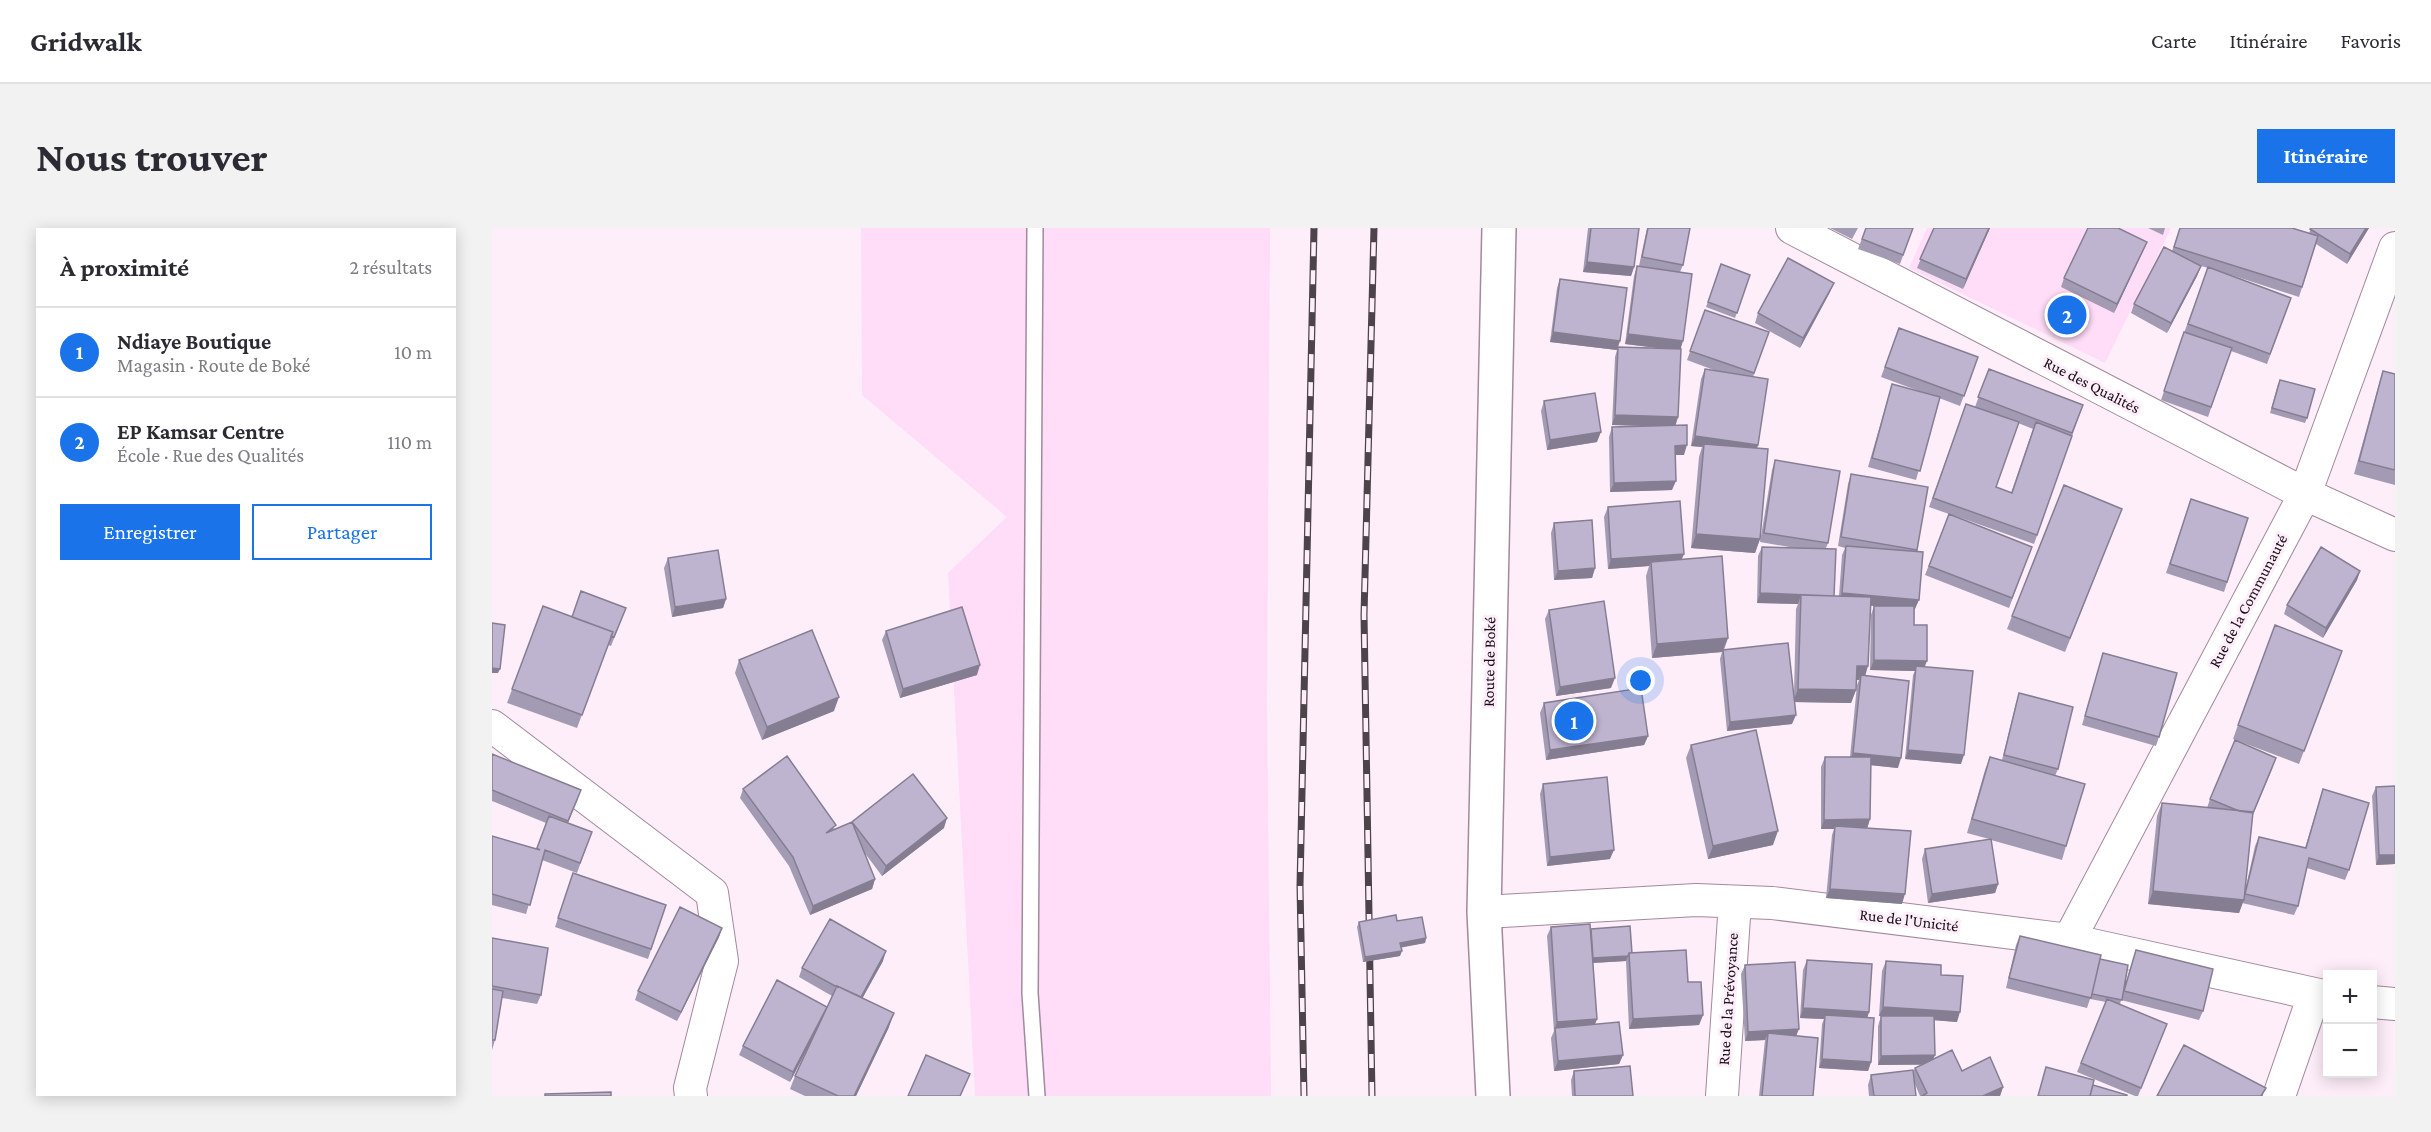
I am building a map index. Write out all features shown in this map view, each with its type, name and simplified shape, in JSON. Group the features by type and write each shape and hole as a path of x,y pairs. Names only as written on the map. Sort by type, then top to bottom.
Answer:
{"main road":[{"name":"Route de Boké","path":"1493,1096 1484,912 1499,228"}],"street":[{"name":"Rue des Qualités","path":"1792,228 2305,494 2395,536"},
{"name":"Rue de la Communauté","path":"2069,940 2305,494 2395,248"},
{"path":"492,726 712,892 722,961 690,1088 691,1096"},
{"name":"Rue de l'Unicité","path":"1484,912 1696,900 1784,905 2069,940 2321,996"},
{"name":"Rue de la Prévoyance","path":"1722,1096 1735,902"},
{"path":"2279,1096 2321,996"},
{"path":"2377,1002 2395,1004"}],"lane":[{"path":"1035,228 1030,993 1037,1096"}],"shaded area":[{"path":"861,228 1270,228 1267,702 1271,1096 975,1096 948,573 1007,517 862,395"},
{"path":"1927,228 2171,228 2105,363 1909,268"}],"building":[{"path":"1591,228 1639,228 1634,267 1587,262"},
{"path":"1648,228 1690,228 1683,265 1642,257"},
{"path":"1866,228 1913,228 1903,255 1862,239"},
{"path":"1934,228 1989,228 1966,279 1920,259"},
{"path":"2088,228 2118,228 2147,242 2117,304 2064,278"},
{"path":"2180,228 2292,228 2318,236 2302,287 2174,247"},
{"path":"2311,228 2366,228 2350,254"},
{"path":"2164,247 2201,266 2171,323 2134,304"},
{"path":"1788,258 1834,283 1803,338 1758,313"},
{"path":"1721,264 1750,275 1737,313 1708,302"},
{"path":"1637,266 1692,274 1683,341 1628,334"},
{"path":"2208,267 2291,298 2270,354 2188,324"},
{"path":"1560,279 1627,288 1620,341 1553,332"},
{"path":"1705,310 1769,332 1754,373 1690,351"},
{"path":"1899,328 1978,357 1964,396 1885,367"},
{"path":"2184,332 2232,348 2211,407 2164,391"},
{"path":"1618,347 1681,349 1678,417 1615,415"},
{"path":"1705,369 1768,379 1758,445 1695,436"},
{"path":"1989,369 2083,405 2072,433 1978,397"},
{"path":"2383,371 2395,374 2395,470 2359,461"},
{"path":"2280,380 2315,389 2307,418 2272,408"},
{"path":"1892,384 1940,397 1920,471 1872,458"},
{"path":"1595,393 1601,432 1550,440 1544,401"},
{"path":"1966,404 2019,422 1996,487 2012,493 2036,422 2072,436 2037,535 1933,498"},
{"path":"1687,425 1687,445 1675,446 1676,481 1614,483 1612,427"},
{"path":"1704,444 1768,449 1760,539 1696,534"},
{"path":"1775,460 1840,471 1828,543 1764,533"},
{"path":"1851,474 1928,487 1917,550 1841,537"},
{"path":"2064,485 2122,509 2070,638 2012,616"},
{"path":"2191,499 2248,518 2227,582 2170,564"},
{"path":"1680,501 1684,554 1611,559 1608,507"},
{"path":"1949,514 2032,547 2012,598 1929,566"},
{"path":"1592,520 1595,568 1558,571 1554,523"},
{"path":"1846,546 1923,552 1919,600 1842,593"},
{"path":"1762,547 1836,549 1834,596 1760,593"},
{"path":"2321,547 2360,571 2326,628 2287,605"},
{"path":"718,550 726,599 675,607 668,558"},
{"path":"1722,556 1728,638 1657,644 1651,562"},
{"path":"581,591 626,608 614,637 611,636 613,632 572,617"},
{"path":"1801,595 1871,597 1868,666 1857,666 1856,690 1798,689"},
{"path":"1604,601 1615,678 1560,687 1549,610"},
{"path":"543,606 613,632 582,715 512,689"},
{"path":"1874,606 1914,606 1914,625 1927,625 1927,661 1874,660"},
{"path":"962,607 980,665 903,689 886,631"},
{"path":"492,623 505,625 500,669 492,668"},
{"path":"2275,625 2342,651 2304,751 2238,725"},
{"path":"812,630 839,697 767,727 739,660"},
{"path":"1788,643 1796,715 1730,722 1723,650"},
{"path":"2103,653 2177,673 2159,737 2085,716"},
{"path":"1916,666 1973,671 1964,755 1908,750"},
{"path":"1861,675 1909,681 1901,758 1853,753"},
{"path":"1641,688 1648,736 1550,750 1544,703"},
{"path":"2019,693 2073,707 2058,769 2004,755"},
{"path":"1756,730 1778,831 1713,846 1691,745"},
{"path":"2235,740 2276,758 2253,813 2239,811 2210,799"},
{"path":"492,754 581,790 568,821 492,790"},
{"path":"787,756 836,825 826,833 852,822 875,879 813,906 793,857 743,789"},
{"path":"1825,757 1871,757 1870,819 1824,820"},
{"path":"1990,757 2085,784 2066,846 1972,819"},
{"path":"913,774 947,818 886,866 852,822"},
{"path":"1607,777 1614,850 1550,857 1543,784"},
{"path":"2395,786 2395,855 2379,855 2376,787"},
{"path":"2323,789 2369,803 2349,870 2309,858 2298,906 2245,894 2259,837 2306,848"},
{"path":"2162,803 2253,812 2244,900 2153,891"},
{"path":"549,816 592,832 580,863 545,850 530,905 492,894 492,836 540,850 537,848"},
{"path":"1835,826 1911,831 1905,894 1830,889"},
{"path":"1991,839 1998,884 1932,894 1925,849"},
{"path":"573,873 666,905 651,949 558,918"},
{"path":"680,907 722,928 681,1012 638,991"},
{"path":"1396,915 1397,921 1422,917 1426,938 1400,943 1402,951 1365,957 1359,922"},
{"path":"830,919 886,951 861,997 802,968"},
{"path":"1590,924 1597,1019 1557,1022 1551,927"},
{"path":"1630,926 1632,953 1628,956 1593,958 1591,929"},
{"path":"2020,936 2101,955 2091,998 2009,978"},
{"path":"492,938 548,948 541,995 492,986"},
{"path":"1686,950 1688,982 1701,982 1703,1015 1633,1019 1629,953"},
{"path":"2136,950 2213,969 2203,1011 2124,991"},
{"path":"2100,959 2128,965 2122,1000 2092,994"},
{"path":"1807,960 1872,964 1869,1012 1803,1008"},
{"path":"1886,961 1941,965 1941,975 1963,976 1960,1012 1883,1007"},
{"path":"1795,962 1799,1029 1748,1032 1745,965"},
{"path":"777,980 827,1007 793,1072 743,1046"},
{"path":"837,986 894,1013 854,1096 838,1096 795,1076"},
{"path":"492,989 503,991 495,1040 492,1040"},
{"path":"2107,999 2167,1024 2141,1088 2081,1063"},
{"path":"1825,1015 1874,1018 1871,1062 1822,1059"},
{"path":"1881,1016 1934,1016 1935,1055 1881,1056"},
{"path":"1619,1022 1623,1055 1558,1061 1555,1028"},
{"path":"1768,1033 1818,1038 1813,1096 1762,1096"},
{"path":"2184,1045 2266,1088 2261,1096 2157,1096"},
{"path":"1952,1050 1962,1071 1990,1057 2003,1087 1983,1096 1922,1096 1927,1093 1915,1068"},
{"path":"926,1055 970,1074 960,1096 908,1096"},
{"path":"1630,1066 1633,1096 1575,1096 1574,1071"},
{"path":"2046,1067 2094,1080 2090,1096 2038,1096"},
{"path":"1913,1070 1916,1096 1874,1096 1871,1075"},
{"path":"2093,1085 2127,1095 2127,1096 2090,1096"},
{"path":"611,1092 611,1096 545,1096 545,1094"}],"railway":[{"path":"1304,1096 1300,886 1314,228"},
{"path":"1372,1096 1364,615 1374,228"}],"place":[{"name":"EP Kamsar Centre","path":"2067,315"},
{"name":"Ndiaye Boutique","path":"1574,721"}]}
